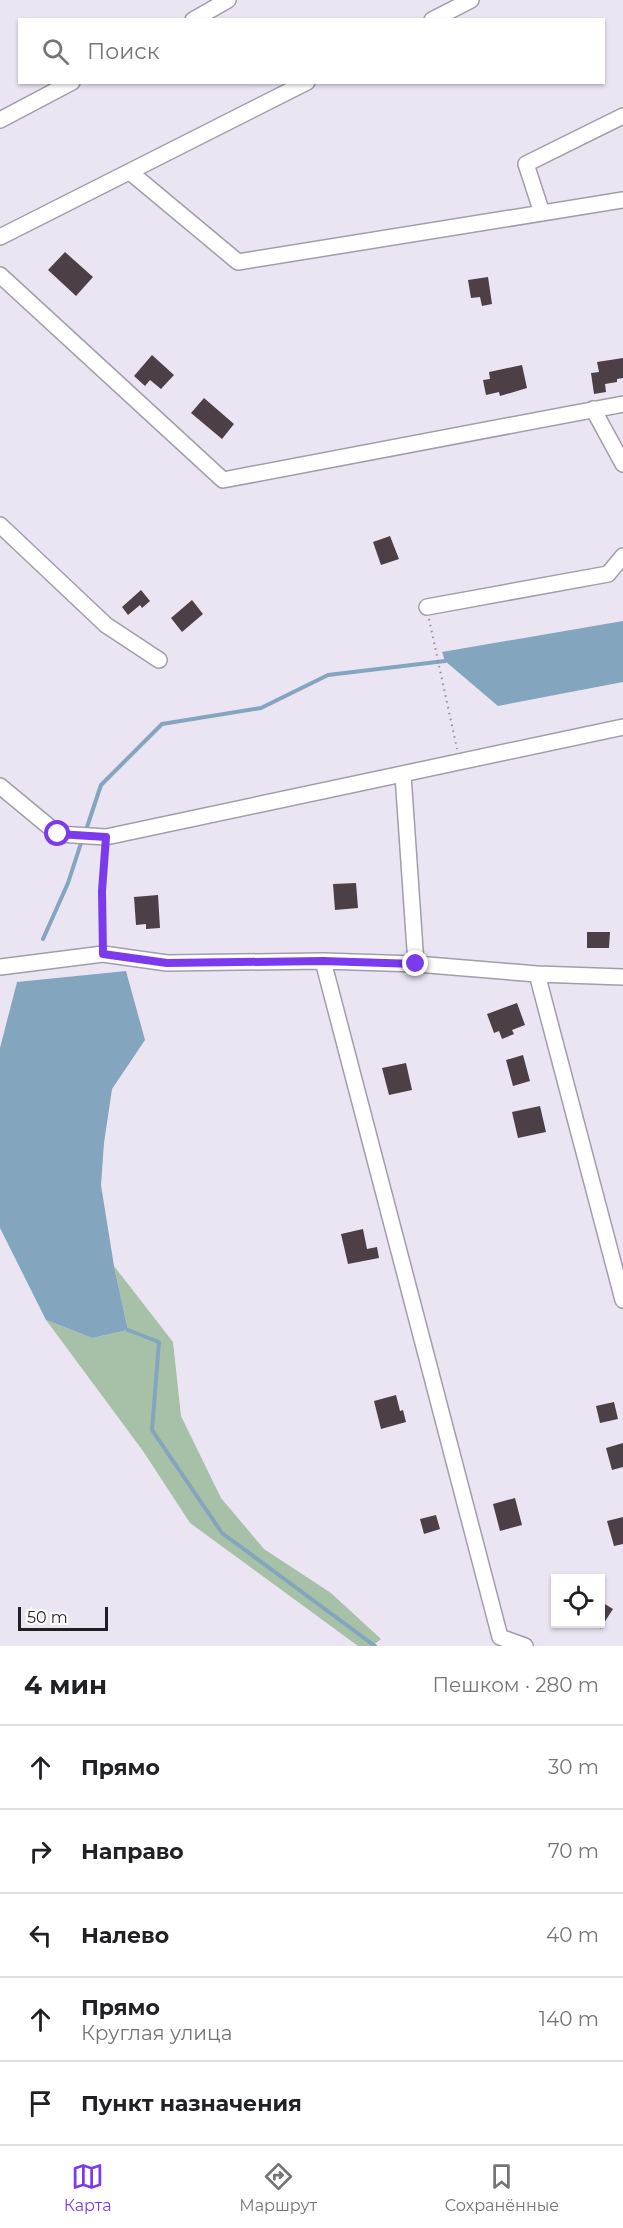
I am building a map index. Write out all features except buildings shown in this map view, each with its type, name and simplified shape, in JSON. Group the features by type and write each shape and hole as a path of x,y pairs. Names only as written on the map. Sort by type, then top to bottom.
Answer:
{"street":[{"path":"196,18 228,0"},
{"path":"436,18 471,0"},
{"path":"0,120 68,84"},
{"path":"0,237 303,84"},
{"path":"542,213 526,164 623,116"},
{"path":"130,172 238,262 623,200"},
{"path":"0,275 223,480 623,404"},
{"path":"593,409 623,464"},
{"path":"0,525 106,625 159,660"},
{"path":"427,607 608,574 623,556"},
{"path":"0,786 58,834 106,837 623,727"},
{"path":"403,775 416,964"},
{"path":"0,967 103,954 167,963 323,961 416,964 537,974 623,977"},
{"path":"323,961 500,1637 525,1646"},
{"path":"537,974 623,1300"}],"path":[{"path":"427,607 460,763"},
{"path":"103,954 102,891 106,837"}],"green space":[{"path":"114,1266 173,1342 181,1416 221,1498 264,1549 331,1593 381,1639 372,1646 358,1646 190,1523 143,1451 46,1320 92,1338 128,1330"}],"water":[{"path":"623,621 623,682 498,706 445,661 442,652"},
{"path":"126,971 145,1040 112,1089 104,1143 101,1185 114,1266 128,1330 92,1338 46,1320 0,1228 0,1048 17,982"}],"waterway":[{"path":"85,833 101,785 162,724 261,708 328,675 445,661"},
{"path":"43,939 68,883 82,840"},
{"path":"128,1330 159,1342 152,1430 222,1533 375,1646"}],"route":[{"path":"58,834 106,837 102,891 103,954 167,963 323,961 416,964"}]}
